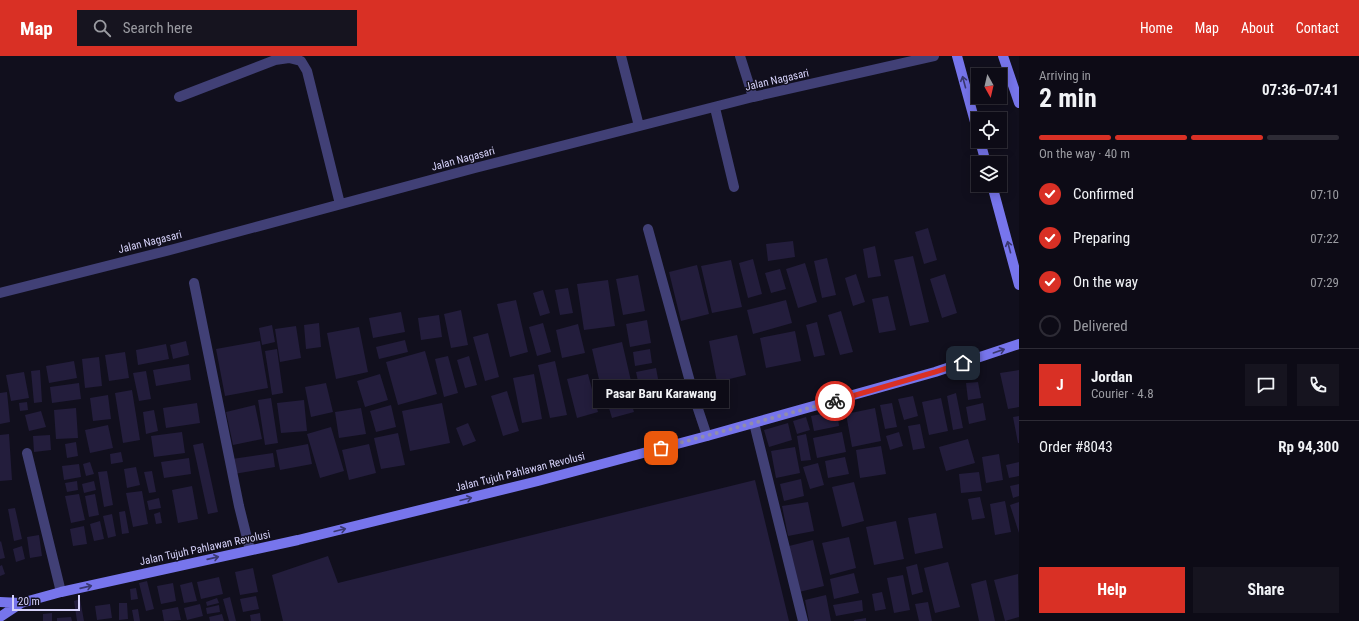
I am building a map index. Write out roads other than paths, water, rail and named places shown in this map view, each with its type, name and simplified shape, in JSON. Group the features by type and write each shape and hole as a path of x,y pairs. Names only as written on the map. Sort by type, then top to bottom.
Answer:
{"main road":[{"path":"957,56 972,112"},
{"path":"1003,56 1019,103"},
{"path":"994,192 1019,285"},
{"name":"Jalan Tujuh Pahlawan Revolusi","path":"0,602 21,603 61,592 298,540 538,481 707,436 935,372 1019,344"},
{"name":"Jalan Tujuh Pahlawan Revolusi","path":"0,617 21,603"}],"street":[{"path":"621,56 639,126"},
{"path":"740,56 753,97"},
{"name":"Jalan Nagasari","path":"0,293 174,249 475,168 753,97 934,56"},
{"path":"179,97 275,60 289,58 301,61 307,71 340,204"},
{"path":"714,108 734,186"},
{"path":"648,229 695,400 707,436"},
{"path":"194,283 239,506 250,550"},
{"path":"754,423 803,621"},
{"path":"27,453 61,592"}],"place":[{"name":"Pasar Baru Karawang","path":"661,448"}]}
